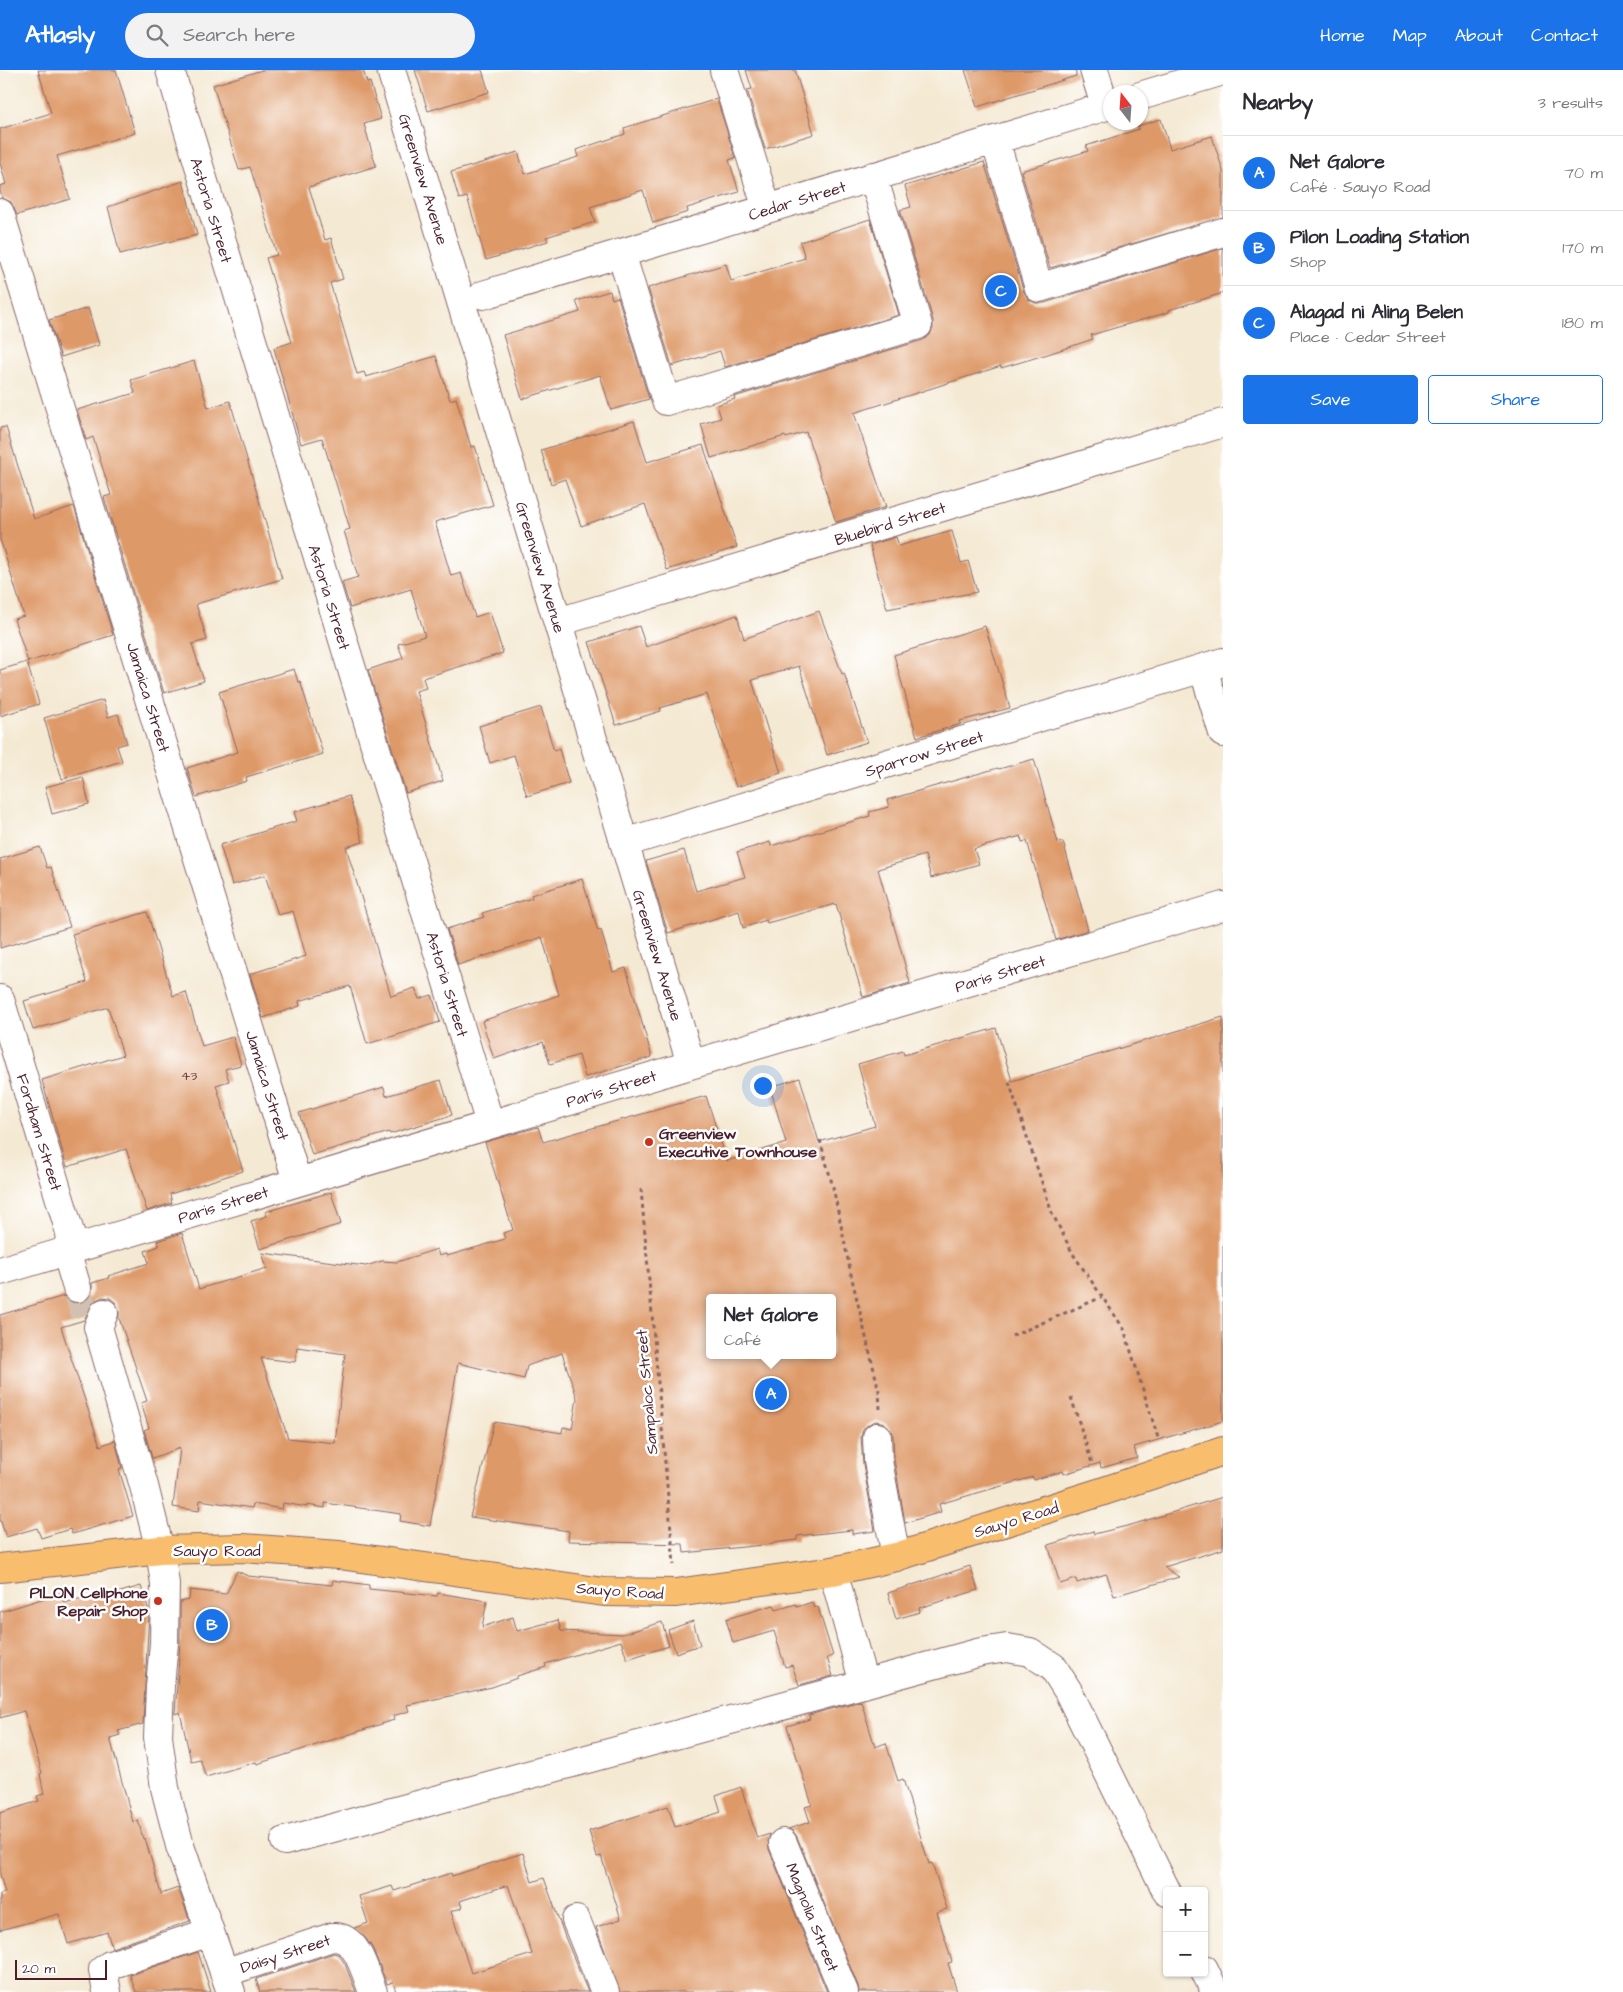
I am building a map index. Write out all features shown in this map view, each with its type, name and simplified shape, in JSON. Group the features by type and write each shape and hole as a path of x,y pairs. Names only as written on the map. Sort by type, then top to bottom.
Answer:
{"main road":[{"name":"Sauyo Road","path":"0,1568 160,1550 244,1548 339,1555 604,1592 676,1593 833,1571 896,1557 1223,1451"}],"street":[{"name":"Astoria Street","path":"170,70 490,1124"},
{"name":"Greenview Avenue","path":"391,70 691,1064"},
{"path":"724,70 767,209"},
{"path":"1094,70 1103,93"},
{"path":"1148,93 1223,70"},
{"name":"Cedar Street","path":"484,295 1103,108"},
{"path":"995,140 1039,288 1223,232"},
{"path":"621,253 666,401 918,325 873,176"},
{"name":"Jamaica Street","path":"0,214 297,1181"},
{"name":"Bluebird Street","path":"558,622 1223,423"},
{"path":"1213,665 1223,734"},
{"name":"Sparrow Street","path":"624,843 1213,665"},
{"name":"Paris Street","path":"0,1271 74,1244 297,1181 1223,906"},
{"name":"Fordham Street","path":"0,999 86,1285"},
{"path":"96,1320 144,1486 160,1550 165,1584 164,1643 158,1737 164,1779 180,1846 228,1983"},
{"path":"877,1437 878,1461 896,1557"},
{"path":"833,1571 864,1684"},
{"path":"286,1841 982,1652 1007,1648 1030,1652 1053,1667 1068,1691 1165,1887"},
{"name":"Magnolia Street","path":"783,1843 844,1992"},
{"path":"576,1920 605,1992"},
{"path":"107,1992 103,1970 110,1965 210,1932"},
{"name":"Daisy Street","path":"228,1983 332,1937 340,1936 350,1941 373,1992"},
{"path":"1208,1977 1215,1992"}],"path":[{"path":"1009,1082 1052,1213 1073,1254 1124,1329 1168,1470"},
{"path":"820,1140 833,1187 852,1279 879,1392 880,1422 877,1437"},
{"name":"Sampaloc Street","path":"641,1189 676,1593"},
{"path":"1012,1336 1102,1297"},
{"path":"1071,1397 1101,1492"}],"building":[{"path":"38,70 116,70 135,133 57,156 70,199 17,215 11,202 2,198 0,190 0,186 6,184 0,163 0,129 51,113"},
{"path":"262,70 363,70 367,83 370,82 381,119 364,124 376,166 309,187 325,240 331,238 343,279 330,283 357,374 364,372 366,377 436,356 450,400 456,398 471,447 475,446 493,505 435,522 451,576 461,573 475,617 490,612 503,653 423,678 426,688 416,691 443,781 406,793 368,670 403,658 398,644 425,636 411,589 350,608 342,582 358,577 344,531 350,529 322,438 301,444 274,348 292,342 266,258 277,255 250,167 239,170 213,85"},
{"path":"415,70 482,70 489,92 428,111"},
{"path":"746,70 795,70 814,134 765,149 747,90 752,89"},
{"path":"965,70 1076,70 1076,76 977,107"},
{"path":"717,99 735,158 729,160 739,192 687,208 688,212 653,223 643,190 590,207 595,222 546,237 548,241 486,260 467,197 459,199 451,172 518,152 525,174 578,157 576,150 625,134 624,128"},
{"path":"1161,119 1170,149 1212,136 1223,171 1223,217 1050,268 1021,171 1088,151 1086,146 1136,130 1148,130 1148,123"},
{"path":"984,162 1024,292 1029,300 1036,303 1044,303 1223,248 1223,293 1169,310 1169,312 1091,335 1093,339 1048,354 1001,368 1001,366 854,413 886,507 836,522 806,432 786,438 785,436 711,458 701,424 721,418 717,405 735,399 734,397 923,340 930,335 933,328 933,320 900,210 911,207 905,186"},
{"path":"183,181 197,235 120,254 108,207"},
{"path":"870,219 899,315 725,367 720,351 672,366 648,288 726,264 731,281 805,258 800,242"},
{"path":"610,291 612,299 618,297 649,399 611,410 600,375 522,399 503,335 580,312 576,301"},
{"path":"88,308 99,345 61,357 49,320"},
{"path":"194,361 208,408 230,401 282,579 196,604 207,640 192,644 204,681 164,693 104,497 111,495 93,437 86,440 77,410 135,393 131,380"},
{"path":"634,421 647,462 703,445 737,547 667,570 645,504 581,526 565,479 551,484 541,450"},
{"path":"6,427 34,519 74,506 113,635 28,662 14,619 24,616 0,539 0,428"},
{"path":"952,531 961,563 968,561 977,592 887,609 870,545 896,537 899,546"},
{"path":"819,611 842,674 844,673 867,742 827,755 799,666 752,680 781,773 736,787 707,694 660,708 661,711 616,725 589,642 639,626 646,647 737,615 744,639"},
{"path":"985,626 1010,708 960,721 961,724 917,737 894,655"},
{"path":"27,662 39,704 0,716 0,670"},
{"path":"294,669 298,682 300,681 323,754 246,777 247,781 196,797 187,768 238,752 219,692"},
{"path":"103,700 108,717 118,714 127,743 117,746 122,761 62,779 44,718"},
{"path":"541,707 554,751 559,749 569,783 527,796 514,755 490,763 479,726"},
{"path":"1034,759 1058,843 1063,842 1088,930 1056,940 1027,841 1022,842 1021,836 974,849 979,864 931,878 925,855 878,869 910,983 863,997 836,904 767,923 766,920 743,928 739,911 668,933 646,861 684,850 696,891 745,877 737,852 770,842 771,846 870,816 869,812 889,807 887,800"},
{"path":"83,777 89,804 52,814 45,787"},
{"path":"349,796 363,842 346,847 391,996 415,988 419,999 432,995 440,1022 367,1044 350,986 299,1001 300,1006 263,1018 250,974 306,956 293,911 278,915 265,875 232,885 220,845 297,821 294,812"},
{"path":"40,847 47,868 51,867 70,927 0,948 0,859"},
{"path":"582,879 598,931 601,930 613,972 626,968 652,1057 585,1077 579,1055 550,1064 543,1042 494,1059 482,1021 559,995 542,937 458,965 447,929 484,917 482,913 532,898 531,895"},
{"path":"147,912 173,996 186,992 202,1046 233,1037 241,1065 225,1069 229,1081 216,1085 243,1171 170,1194 172,1203 147,1211 126,1149 67,1167 42,1080 123,1055 108,1007 33,1030 24,1001 87,982 72,934"},
{"path":"1223,1017 1223,1421 1134,1447 1137,1458 1101,1468 1100,1463 1064,1474 1063,1471 1034,1480 1033,1477 939,1504 941,1512 905,1523 894,1459 893,1436 885,1423 876,1421 863,1429 861,1438 863,1464 875,1531 852,1534 852,1530 797,1536 797,1540 773,1544 684,1553 683,1544 568,1541 569,1531 470,1517 494,1422 562,1433 563,1427 572,1429 577,1398 562,1353 527,1366 524,1379 458,1363 430,1526 400,1521 401,1514 325,1503 325,1508 283,1503 282,1509 253,1504 252,1508 200,1500 199,1511 173,1507 180,1448 152,1458 144,1430 149,1428 141,1403 147,1401 119,1318 116,1303 110,1298 103,1297 94,1301 84,1320 61,1327 100,1446 115,1440 122,1468 119,1469 133,1516 72,1534 70,1529 41,1538 37,1528 6,1537 0,1519 0,1315 64,1296 73,1303 82,1303 89,1298 92,1292 92,1283 149,1263 145,1251 159,1246 157,1241 182,1233 199,1289 267,1268 262,1253 366,1266 382,1261 397,1262 437,1249 439,1256 446,1254 447,1256 505,1239 503,1233 513,1230 485,1142 538,1127 543,1142 706,1096 727,1161 786,1143 770,1087 800,1078 819,1142 875,1126 858,1064 903,1051 904,1055 996,1028 1012,1081","holes":["297,1347 345,1354 335,1443 288,1438 261,1358 295,1362"]},
{"path":"441,1080 452,1115 312,1155 299,1113 384,1087 386,1096"},
{"path":"331,1192 341,1224 260,1249 251,1221 267,1216 265,1212"},
{"path":"1223,1497 1223,1549 1164,1567 1179,1577 1114,1596 1106,1574 1077,1583 1076,1579 1060,1584 1048,1545 1093,1531 1094,1534 1131,1525"},
{"path":"970,1566 978,1590 919,1608 920,1612 896,1619 888,1593"},
{"path":"237,1571 248,1576 332,1585 333,1580 369,1585 369,1589 437,1596 438,1593 487,1601 482,1627 513,1617 517,1631 558,1620 561,1631 623,1634 662,1622 669,1646 627,1659 621,1641 545,1664 546,1667 517,1676 517,1678 492,1687 407,1705 409,1711 393,1716 394,1720 257,1764 256,1762 206,1777 200,1759 191,1761 180,1712 175,1714 180,1643 180,1602 189,1600 190,1590 226,1594"},
{"path":"141,1586 149,1611 143,1724 118,1731 120,1735 110,1738 133,1822 138,1820 161,1894 178,1888 190,1921 112,1948 107,1932 68,1944 59,1914 0,1930 0,1894 5,1893 0,1875 0,1813 39,1801 37,1796 44,1794 40,1774 42,1773 24,1711 0,1718 0,1612 61,1593 64,1603 99,1595 100,1598"},
{"path":"812,1602 814,1608 818,1607 833,1656 827,1658 833,1676 799,1685 792,1665 785,1667 774,1631 733,1643 726,1619 774,1605 776,1610 796,1604 797,1607"},
{"path":"693,1621 700,1645 676,1653 668,1630"},
{"path":"861,1701 875,1747 886,1743 898,1781 903,1779 929,1864 932,1863 947,1909 937,1912 952,1962 948,1963 957,1992 859,1992 797,1837 793,1831 788,1829 810,1822 805,1807 812,1805 787,1726 810,1719 809,1715"},
{"path":"741,1787 757,1838 770,1834 768,1841 769,1849 827,1992 620,1992 596,1927 621,1919 601,1856 597,1857 589,1831 668,1806 675,1827 721,1812 716,1796"},
{"path":"523,1853 532,1882 544,1878 565,1937 588,1992 396,1992 393,1982 387,1984 373,1949 366,1938 354,1928 368,1923 359,1896 392,1886 394,1891 451,1873 452,1876","holes":["508,1885 532,1954 471,1973 451,1911 462,1908 460,1901"]},
{"path":"198,1952 211,1992 136,1992 130,1975"},
{"path":"334,1953 339,1955 345,1964 356,1992 260,1992 256,1979"}],"tunnel":[{"path":"77,1288 86,1319"}],"place":[{"name":"Alagad ni Aling Belen","path":"1001,291"},
{"name":"Greenview Executive Townhouse","path":"649,1142"},
{"name":"Net Galore","path":"771,1394"},
{"name":"PILON Cellphone Repair Shop","path":"158,1601"},
{"name":"Pilon Loading Station","path":"212,1625"}]}
